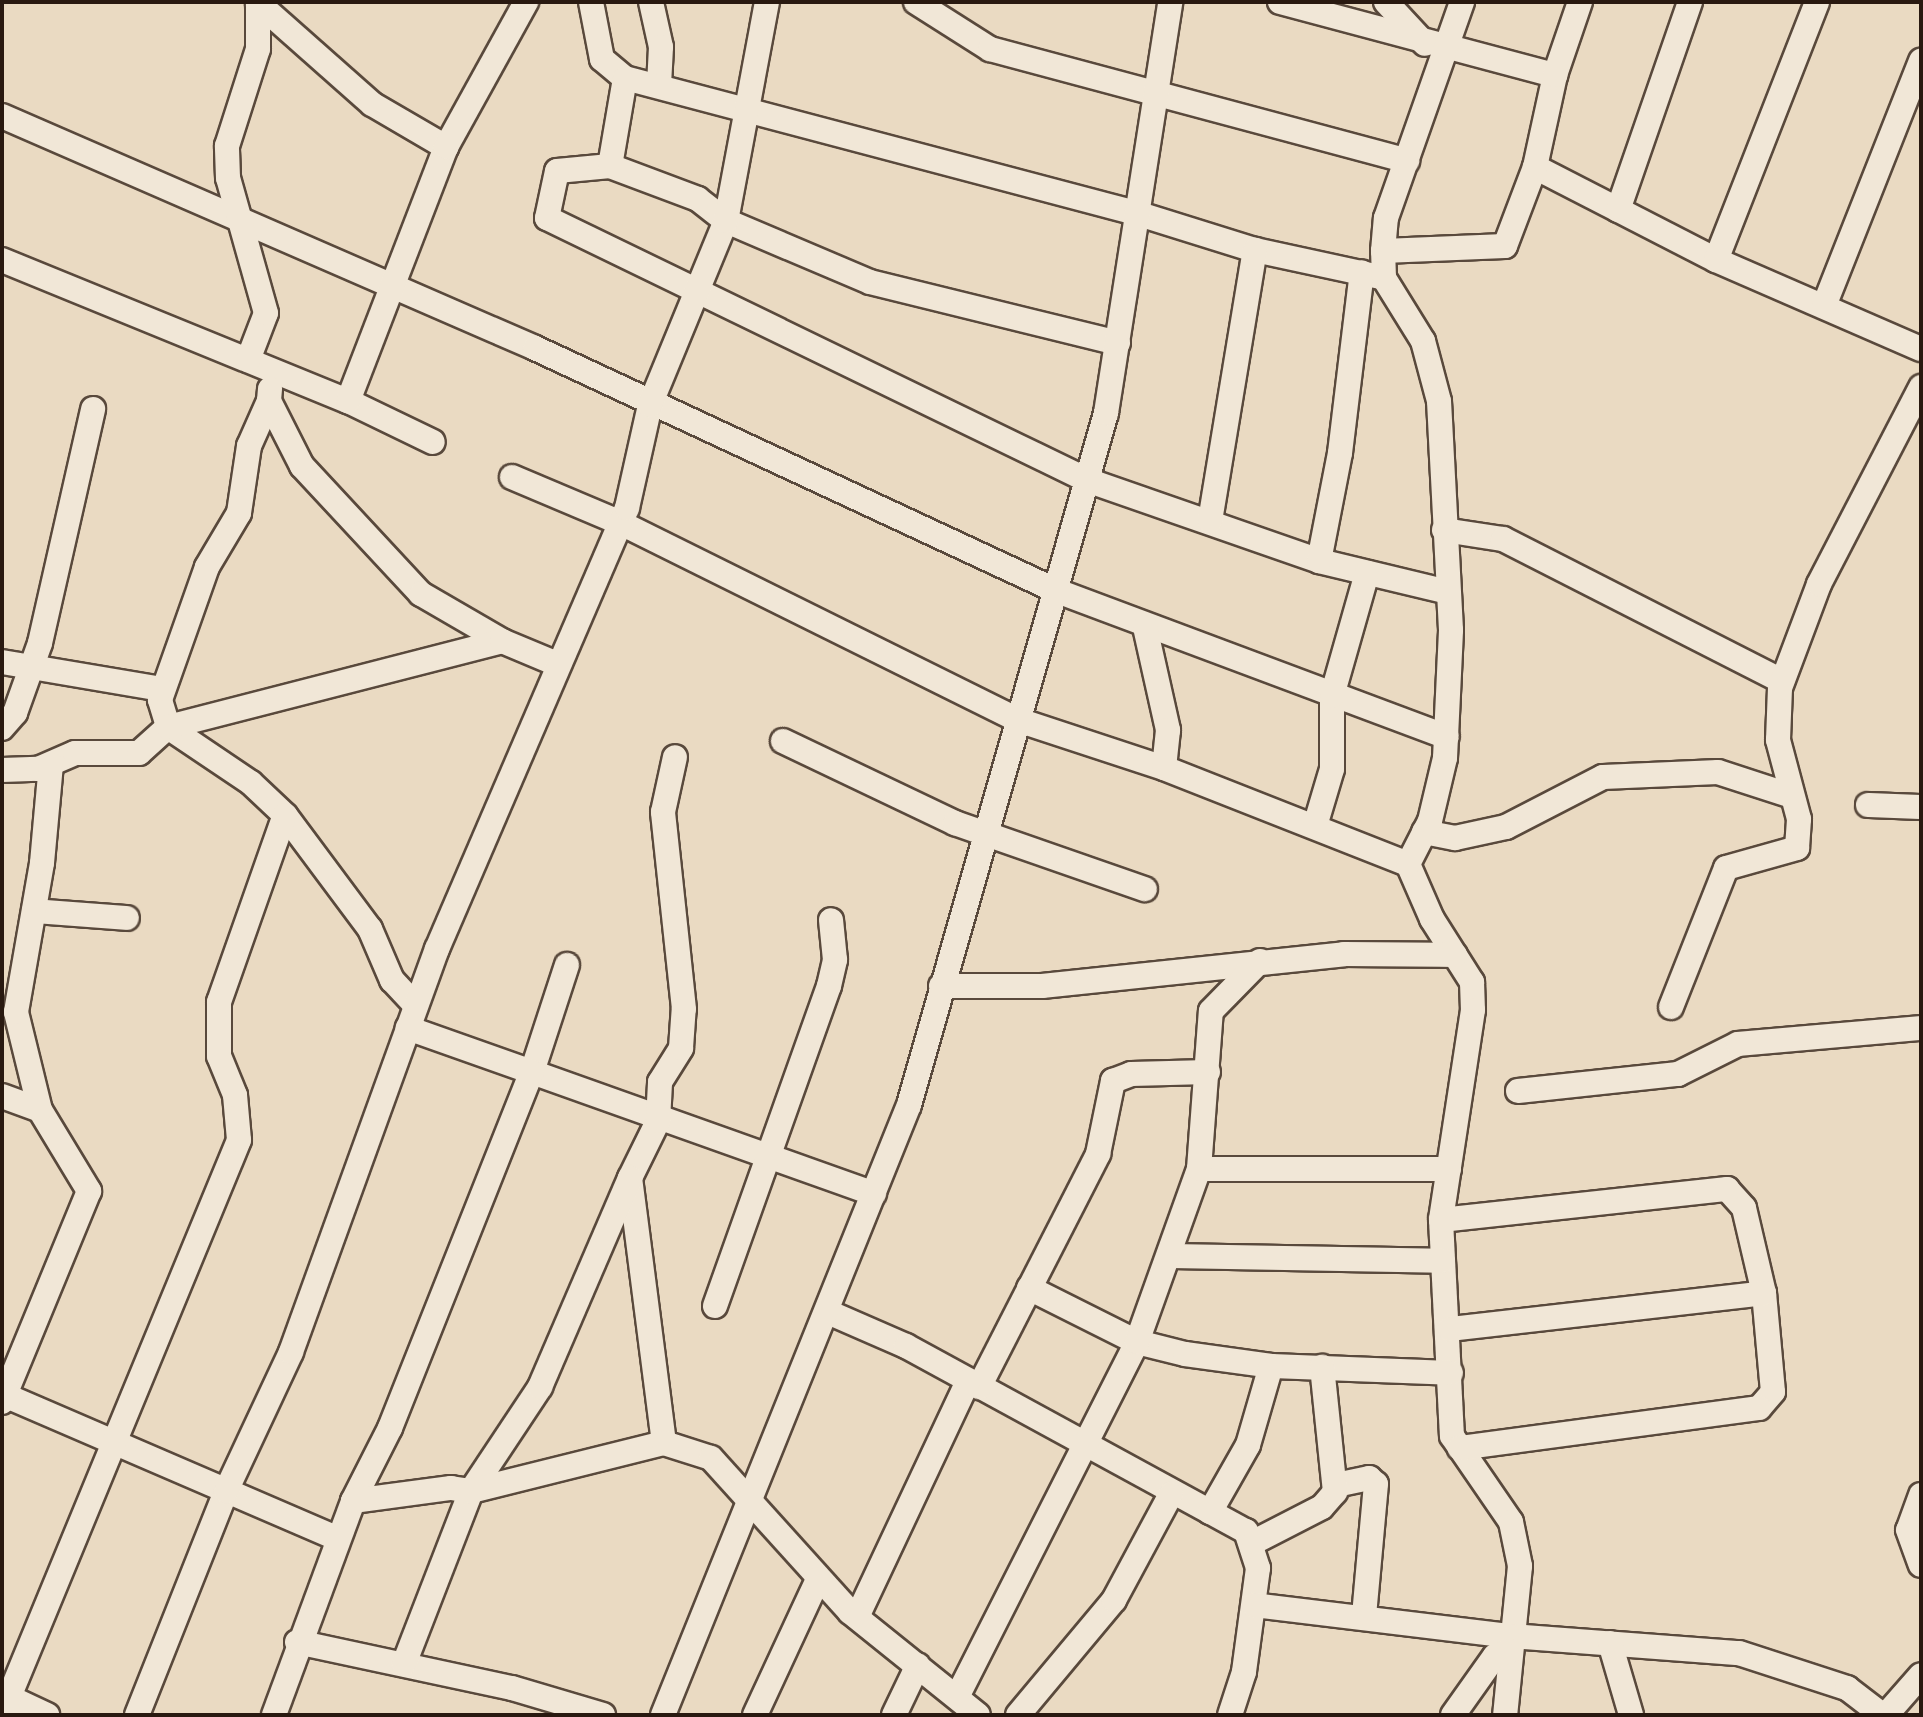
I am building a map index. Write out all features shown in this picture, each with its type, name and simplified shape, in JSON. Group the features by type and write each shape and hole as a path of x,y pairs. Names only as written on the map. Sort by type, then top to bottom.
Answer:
{"street":[{"path":"348,401 446,147 526,2"},
{"path":"591,2 602,59 625,78 659,83 1136,213 1255,250 1373,275 1432,363 1444,530 1444,591 1451,630 1447,737 1424,832 1408,864"},
{"path":"651,2 661,47 659,83"},
{"path":"137,1715 226,1491 291,1352 412,1017 557,664 621,523 650,405 726,221 767,2"},
{"path":"916,2 990,49 1407,161"},
{"path":"663,1715 909,1105 1087,480 1118,343 1170,2"},
{"path":"1280,2 1437,47 1555,75"},
{"path":"1386,2 1437,47"},
{"path":"1319,561 1373,275 1383,251 1386,218 1407,161 1437,47 1462,2"},
{"path":"1383,251 1505,246 1535,167 1555,75 1580,2"},
{"path":"1618,210 1690,2"},
{"path":"1716,260 1817,2"},
{"path":"258,3 372,104 446,147"},
{"path":"248,360 266,313 228,178 227,146 258,49 258,3"},
{"path":"1824,306 1913,108 1921,61"},
{"path":"610,166 625,78"},
{"path":"2,116 241,217 391,290 535,348 650,405 1057,591 1145,627 1447,737"},
{"path":"1118,343 870,282 726,221 698,199 610,166 557,171 547,218 869,370 984,436 1087,480 1319,561 1444,591"},
{"path":"1535,167 1716,260 1921,349"},
{"path":"1210,521 1255,250"},
{"path":"2,260 273,369 433,442"},
{"path":"273,369 269,401 249,446 239,513 207,567 161,689 168,727 251,783 285,815 370,929 412,1017 532,1072 658,1121 767,1154 874,1194"},
{"path":"1671,1007 1726,868 1797,848 1792,796 1778,740 1782,681 1819,584 1921,387"},
{"path":"269,401 302,466 421,594 502,641 557,664"},
{"path":"2,728 15,713 32,666 93,409"},
{"path":"512,477 621,523 1018,720 1164,768 1408,864 1472,982 1473,1010 1441,1220 1450,1329 1450,1421 1460,1448 1511,1522 1520,1566 1505,1715"},
{"path":"1444,530 1503,539 1782,681"},
{"path":"1315,826 1332,769 1332,696 1367,573"},
{"path":"1145,627 1168,730 1164,768"},
{"path":"2,770 51,764 75,753 139,753 168,727 502,641"},
{"path":"2,662 161,689"},
{"path":"783,741 985,834 1145,889"},
{"path":"404,1664 471,1491 540,1387 630,1178 658,1121 660,1082 681,1048 684,1009 663,812 675,757"},
{"path":"51,764 34,911 16,1012 40,1110 89,1191 3,1397 118,1442 336,1538"},
{"path":"1424,832 1455,838 1506,827 1603,777 1718,772 1792,796"},
{"path":"1868,805 1921,807"},
{"path":"47,1715 4,1702 118,1442 239,1140 235,1095 219,1056 219,1002 285,815"},
{"path":"34,911 127,918"},
{"path":"715,1306 829,986 835,960 831,920"},
{"path":"941,986 1042,986 1260,961 1455,955"},
{"path":"958,1695 1137,1342 1199,1169 1211,1011 1260,961"},
{"path":"274,1715 297,1642 336,1538 390,1428 532,1072 567,965"},
{"path":"1518,1091 1678,1074 1738,1044 1921,1028"},
{"path":"857,1617 973,1384 1029,1288 1098,1154 1113,1081 1131,1074 1208,1072"},
{"path":"2,1096 40,1110"},
{"path":"1199,1169 1449,1169"},
{"path":"630,1178 664,1443"},
{"path":"1441,1220 1717,1186 1744,1208 1764,1293 1773,1392 1759,1408 1460,1448"},
{"path":"1169,1256 1443,1261"},
{"path":"1029,1288 1137,1342 1271,1366 1451,1373"},
{"path":"1450,1329 1764,1293"},
{"path":"828,1312 973,1384 1171,1494 1210,1512 1254,1542"},
{"path":"1210,1512 1248,1445 1271,1366"},
{"path":"1254,1542 1322,1507 1336,1485 1322,1367"},
{"path":"353,1501 451,1488 471,1491 664,1443 711,1458 749,1506 806,1559 818,1579 857,1617 958,1695 978,1715"},
{"path":"1336,1485 1369,1478 1376,1484 1364,1615"},
{"path":"1018,1715 1114,1600 1171,1494"},
{"path":"1921,1495 1908,1530 1921,1565"},
{"path":"1233,1715 1254,1605 1254,1542"},
{"path":"755,1715 818,1579"},
{"path":"1254,1605 1364,1615 1511,1643 1610,1643 1776,1660 1859,1695 1884,1715 1921,1675"},
{"path":"297,1642 404,1664 603,1715"},
{"path":"1453,1715 1495,1656 1511,1643"},
{"path":"1610,1643 1631,1715"},
{"path":"894,1715 918,1665"}]}
